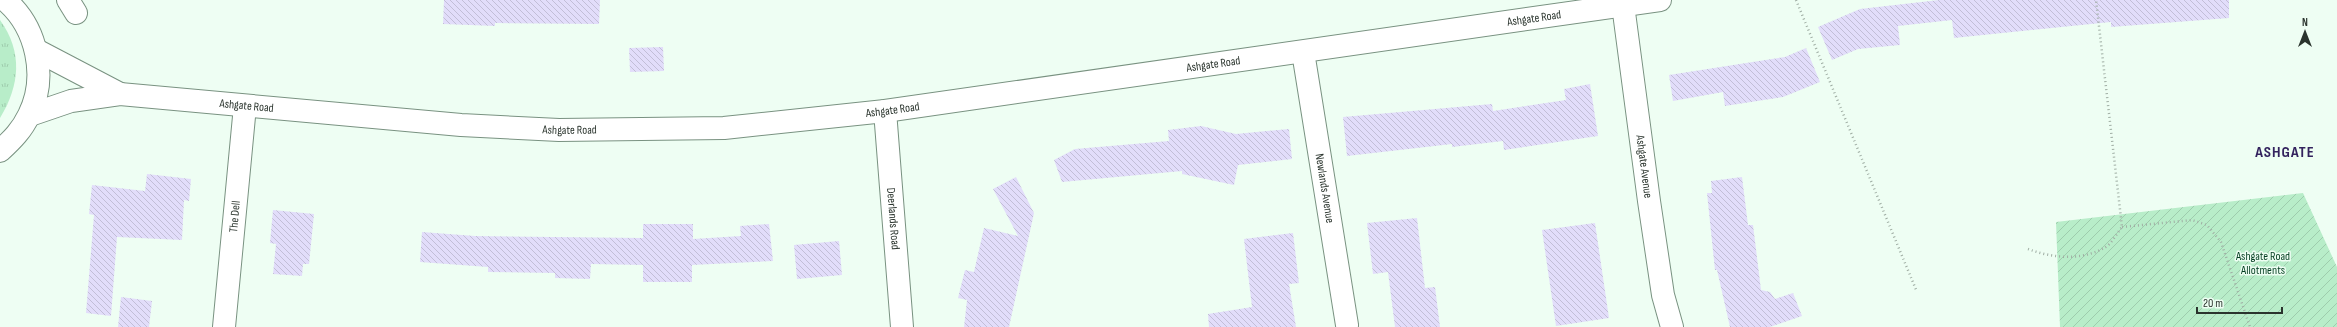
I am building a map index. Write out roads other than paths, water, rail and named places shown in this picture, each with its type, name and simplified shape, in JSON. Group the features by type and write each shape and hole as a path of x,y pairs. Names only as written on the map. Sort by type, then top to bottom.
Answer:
{"street":[{"path":"0,151 16,136 30,115 37,94 38,79 36,50 28,27 13,7 5,0"},
{"name":"Ashgate Road","path":"30,115 71,101 120,94 461,125 560,130 724,128 885,111 1660,0"},
{"name":"Ashgate Avenue","path":"1623,5 1663,295 1672,327"},
{"name":"Ashgate Road","path":"36,50 82,76 120,94"},
{"name":"Newlands Avenue","path":"1303,52 1347,325"},
{"name":"The Dell","path":"224,327 245,106"},
{"name":"Deerlands Road","path":"885,111 902,327"}],"district":[{"name":"ASHGATE","path":"2285,151"}],"park label":[{"name":"Ashgate Road Allotments","path":"2263,263"}]}
